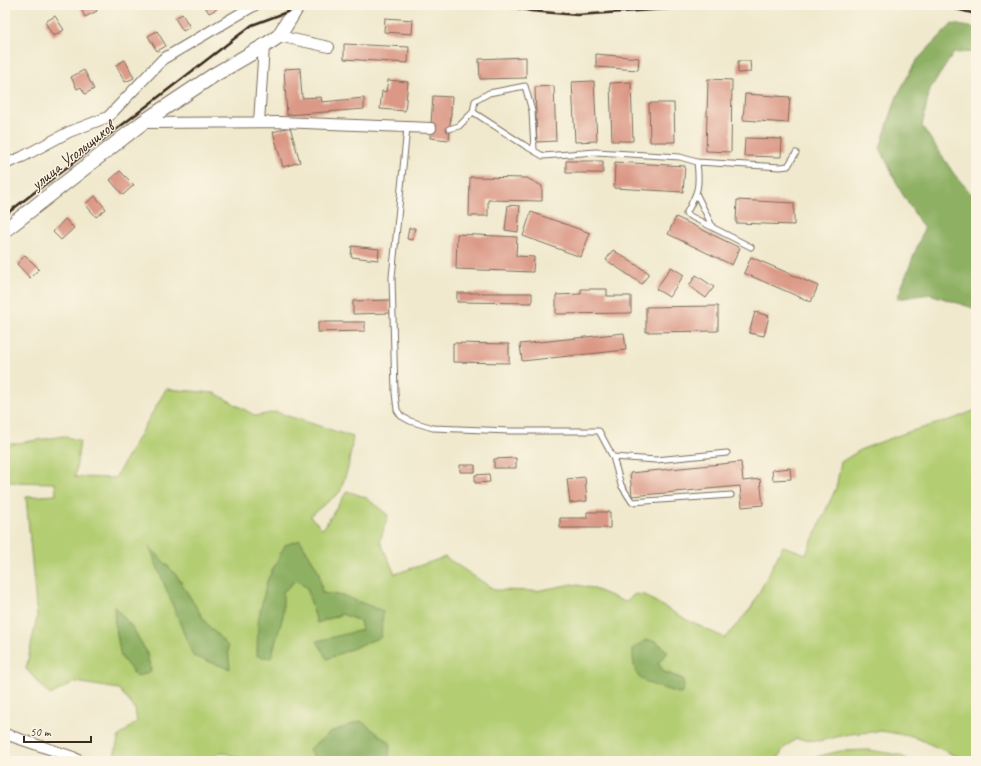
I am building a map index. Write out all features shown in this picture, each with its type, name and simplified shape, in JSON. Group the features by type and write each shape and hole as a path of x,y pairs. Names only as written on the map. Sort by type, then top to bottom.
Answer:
{"street":[{"path":"5,164 22,157 69,132 108,117 163,59 255,5"},
{"path":"298,5 279,36 329,47"},
{"name":"улица Угольщиков","path":"5,230 142,123 214,75 279,36"},
{"path":"259,122 264,46"},
{"path":"142,123 280,122 431,128"},
{"path":"5,734 74,757 80,761"}],"lane":[{"path":"449,129 459,126 473,112 475,101 489,93 525,86 532,111 534,150"},
{"path":"473,112 543,156 596,152 680,157 697,162 780,167 788,166 796,153"},
{"path":"407,128 392,277 395,393 397,410 401,416 410,421 433,428 510,431 599,431 613,457 621,485 632,502 731,495"},
{"path":"697,162 699,179 697,194 686,214 751,247"},
{"path":"697,194 713,228"},
{"path":"613,457 656,460 727,454"}],"green space":[{"path":"952,24 976,28 976,52 954,53 930,89 922,126 954,174 976,199 976,309 930,294 897,299 924,229 900,190 880,148 897,96 916,61"},
{"path":"166,389 215,393 256,416 276,412 353,437 348,468 340,492 310,516 323,529 347,491 365,497 388,515 380,541 395,574 445,557 495,590 536,591 572,584 592,588 625,602 635,594 644,595 685,619 725,638 751,608 783,546 806,554 836,488 841,462 862,449 905,433 953,419 976,410 976,742 974,761 967,761 912,736 881,731 850,734 819,741 796,739 783,749 777,761 389,761 390,743 309,749 317,761 250,761 221,752 207,761 120,761 114,756 119,736 137,722 135,709 119,689 75,682 50,695 26,669 37,617 26,497 56,495 55,483 5,482 5,445 64,436 80,441 75,477 115,478","holes":["300,540 319,572 322,593 344,596 381,637 363,630 360,621 342,614 317,623 307,588 296,580 283,592","150,547 177,576 206,623","115,607 132,627 146,651 151,671 121,657 115,622","656,641 668,652 658,663 664,672 683,679 681,694 648,683"]},
{"path":"300,540 319,572 322,593 344,596 383,611 381,637 327,659 317,641 362,630 360,621 342,614 317,623 307,588 296,580 283,592 283,616 271,658 257,656 258,621 267,581 285,545"},
{"path":"149,546 177,576 206,623 228,646 230,669 193,656"},
{"path":"114,606 132,627 146,651 151,671 137,677 121,657"},
{"path":"646,640 656,641 668,652 658,663 664,672 683,679 684,689 681,694 652,685 641,679 636,673 633,659 633,648"},
{"path":"361,721 390,743 389,761 317,761 309,749 331,732"},
{"path":"869,750 900,755 911,761 808,761 811,758 840,751"}],"building":[{"path":"79,5 94,5 97,11 85,17"},
{"path":"204,5 215,5 217,9 209,13"},
{"path":"182,14 190,27 183,31 175,18"},
{"path":"55,16 64,30 53,36 45,22"},
{"path":"385,18 413,20 412,34 384,32"},
{"path":"157,31 166,46 157,51 148,36"},
{"path":"344,44 409,47 408,63 344,59"},
{"path":"596,54 639,58 638,70 596,67"},
{"path":"526,57 526,78 480,79 479,59"},
{"path":"125,60 134,78 125,82 116,65"},
{"path":"738,61 750,61 751,72 738,73"},
{"path":"300,68 302,98 321,97 322,102 364,98 364,109 287,115 284,69"},
{"path":"84,70 94,89 85,94 81,87 77,89 71,77"},
{"path":"708,79 732,80 731,152 706,151"},
{"path":"388,80 408,82 405,111 380,109 382,91 386,92"},
{"path":"594,81 597,141 575,142 572,82"},
{"path":"631,82 633,141 612,141 610,83"},
{"path":"554,86 556,141 537,142 535,87"},
{"path":"745,94 790,97 788,123 743,120"},
{"path":"433,96 452,97 449,140 430,138"},
{"path":"649,103 674,103 675,142 650,142"},
{"path":"290,127 300,162 283,167 273,132"},
{"path":"745,138 782,139 781,157 744,156"},
{"path":"566,161 603,161 603,173 566,173"},
{"path":"615,162 685,166 683,192 614,188"},
{"path":"120,171 134,185 123,195 110,180"},
{"path":"470,177 527,178 542,186 542,201 488,200 488,216 469,216"},
{"path":"95,196 106,209 96,217 85,204"},
{"path":"737,200 794,203 794,225 736,223"},
{"path":"508,205 520,206 518,232 505,230"},
{"path":"531,212 590,233 581,257 523,236"},
{"path":"676,217 740,248 732,265 668,234"},
{"path":"65,219 74,228 61,240 53,232"},
{"path":"409,228 415,228 413,240 407,239"},
{"path":"457,234 517,237 516,256 534,257 533,272 456,269"},
{"path":"352,246 379,249 378,260 351,257"},
{"path":"613,250 649,273 642,284 606,260"},
{"path":"25,255 39,269 30,278 17,264"},
{"path":"751,257 818,286 811,302 744,273"},
{"path":"671,267 684,275 669,297 656,289"},
{"path":"696,275 714,287 706,298 689,286"},
{"path":"581,289 607,289 607,296 631,296 631,313 556,314 556,295 581,294"},
{"path":"457,293 532,293 532,303 457,302"},
{"path":"390,300 390,313 353,314 353,301"},
{"path":"718,306 718,331 646,332 646,307"},
{"path":"755,312 769,316 764,336 749,333"},
{"path":"318,322 365,322 365,331 318,332"},
{"path":"624,333 626,350 522,361 520,344"},
{"path":"453,343 509,344 509,363 453,362"},
{"path":"516,458 516,468 494,468 494,459"},
{"path":"741,462 743,481 760,479 763,505 742,507 740,486 632,496 630,473"},
{"path":"460,465 475,465 475,472 460,472"},
{"path":"790,468 791,479 773,480 772,470"},
{"path":"489,474 490,482 475,483 475,475"},
{"path":"585,477 587,501 570,503 567,479"},
{"path":"587,512 610,512 610,528 560,528 560,518 587,518"}],"railway":[{"path":"5,215 252,25 306,5"},
{"path":"503,5 531,11 577,15 728,5"},
{"path":"940,5 976,14"}]}
